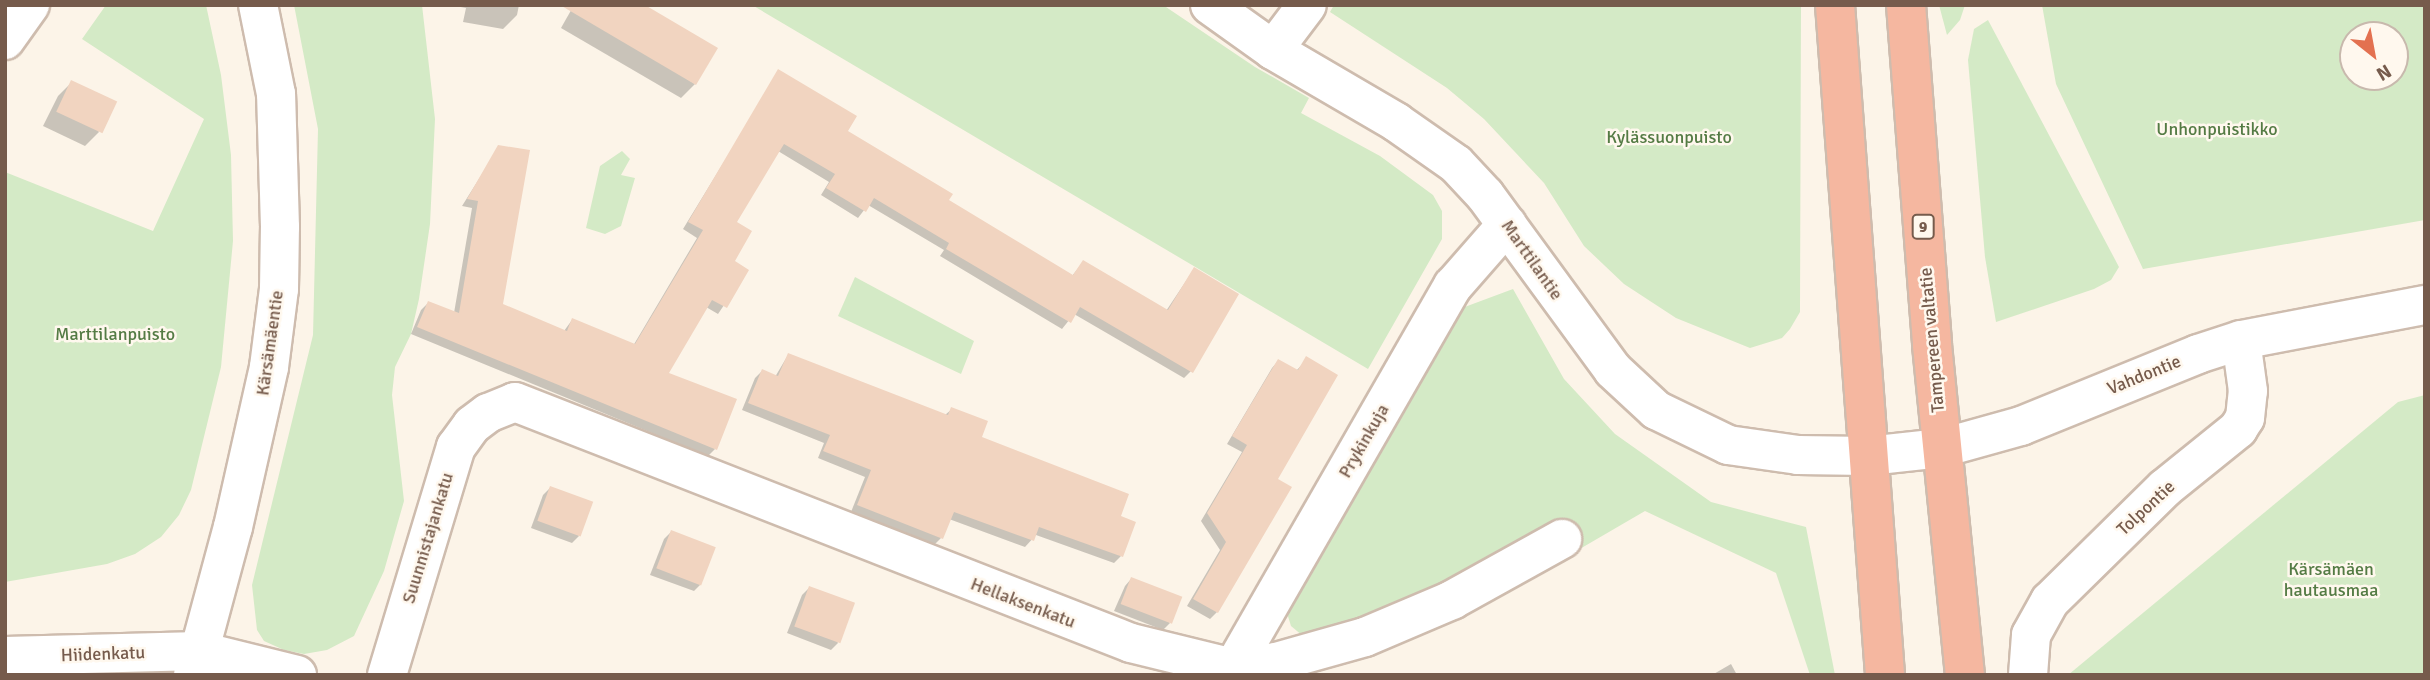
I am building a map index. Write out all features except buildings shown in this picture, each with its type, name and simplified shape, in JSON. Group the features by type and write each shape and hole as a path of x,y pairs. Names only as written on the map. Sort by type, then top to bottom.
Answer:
{"highway":[{"path":"1835,5 1885,675"},
{"name":"Tampereen valtatie","path":"1906,5 1942,448 1965,675"}],"street":[{"path":"5,40 30,5"},
{"name":"Kärsämäentie","path":"197,663 270,367 279,289 276,94 258,5"},
{"name":"Marttilantie","path":"1210,5 1273,50 1434,146 1485,195 1614,370 1656,410 1728,445 1776,454 1868,456"},
{"path":"1273,50 1307,5"},
{"name":"Prykinkuja","path":"1233,668 1452,286 1507,224"},
{"name":"Vahdontie","path":"1868,456 1942,448 2021,426 2198,354 2241,340 2425,306"},
{"name":"Tolpontie","path":"2028,675 2031,635 2050,601 2165,488 2238,429 2245,418 2248,391 2241,340"},
{"name":"Hellaksenkatu","path":"488,413 515,402 1130,643 1233,668 1276,662 1365,638 1452,600 1562,539"},
{"name":"Suunnistajankatu","path":"387,675 456,447 472,425 488,413"},
{"name":"Hiidenkatu","path":"5,656 197,663"},
{"path":"197,663 297,675"}],"green space":[{"name":"Marttilanpuisto","path":"106,5 206,5 221,75 231,155 233,241 221,367 191,490 179,515 161,537 135,554 107,564 5,582 5,172 153,231 204,119 82,39"},
{"path":"294,5 422,5 435,119 430,224 419,299 411,334 395,367 392,395 404,501 384,571 354,636 327,650 304,654 284,650 264,641 257,630 252,585 313,335 318,129"},
{"path":"752,5 1163,5 1255,67 1309,98 1301,113 1380,156 1433,195 1442,211 1442,239 1368,369"},
{"name":"Kylässuonpuisto","path":"1334,5 1801,5 1800,312 1790,329 1782,338 1750,348 1676,318 1624,284 1584,246 1544,183 1484,119 1447,88 1330,12"},
{"path":"1939,5 1965,5 1960,20 1947,35"},
{"name":"Unhonpuistikko","path":"2042,5 2425,5 2425,220 2143,269 2056,84"},
{"path":"1988,20 2119,267 2111,280 2094,289 1996,322 1985,257 1968,60 1974,29"},
{"path":"622,151 630,159 621,175 635,178 621,226 605,234 586,228 600,166"},
{"path":"855,277 974,341 961,374 838,316"},
{"path":"1513,289 1564,379 1615,434 1711,502 1806,527 1835,675 1810,675 1776,573 1645,511 1578,550 1562,522 1413,606 1303,636 1291,626 1286,610 1462,308"},
{"name":"Kärsämäen hautausmaa","path":"2425,395 2425,675 2068,675 2398,402"}]}
